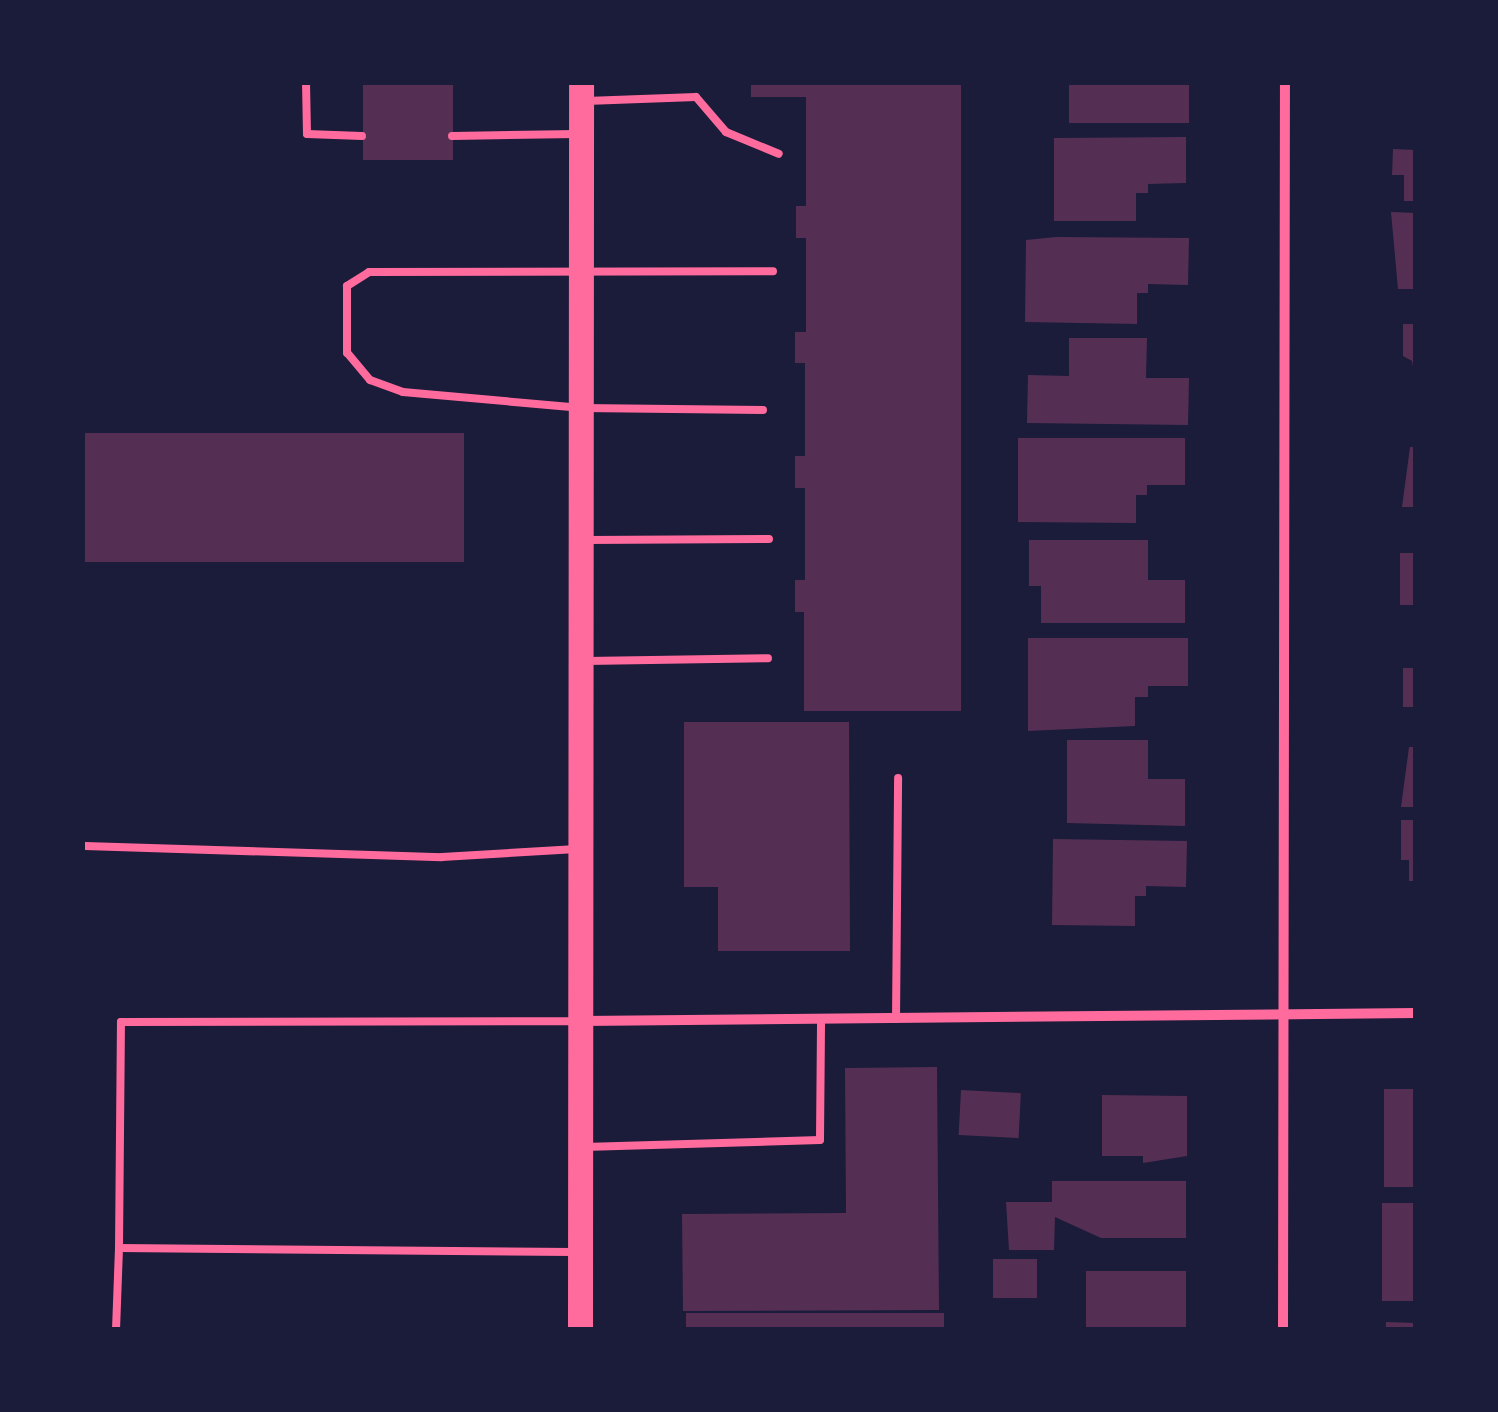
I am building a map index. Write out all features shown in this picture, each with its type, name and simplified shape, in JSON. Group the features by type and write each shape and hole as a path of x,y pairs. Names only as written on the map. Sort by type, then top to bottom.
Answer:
{"main road":[{"path":"580,1330 581,92"}],"street":[{"path":"1283,1330 1285,82"},
{"path":"580,1021 896,1021 1416,1012"}],"lane":[{"path":"306,82 307,134 362,136"},
{"path":"581,92 696,97 726,132 779,154"},
{"path":"452,136 581,134"},
{"path":"762,410 468,402 370,380 348,353 347,286 369,272 774,271"},
{"path":"582,540 769,539"},
{"path":"582,660 768,658"},
{"path":"896,1021 898,778"},
{"path":"85,846 442,857 581,848"},
{"path":"116,1330 121,1022 580,1021"},
{"path":"580,1147 820,1140 821,1021"},
{"path":"118,1248 580,1252"}],"building":[{"path":"363,82 453,82 453,160 363,160"},
{"path":"751,82 961,82 961,711 804,711 804,612 795,612 795,580 805,580 805,488 795,488 795,456 805,456 805,363 795,363 795,332 806,332 806,238 796,238 796,206 806,206 806,97 751,97"},
{"path":"1069,82 1189,82 1189,123 1069,123"},
{"path":"1186,137 1186,183 1148,184 1148,193 1136,193 1136,221 1054,221 1054,138"},
{"path":"1393,149 1416,150 1416,201 1404,201 1404,175 1392,175"},
{"path":"1391,212 1416,213 1416,289 1398,289"},
{"path":"1189,238 1188,285 1148,284 1148,293 1137,293 1137,324 1025,322 1026,240"},
{"path":"1403,324 1416,324 1416,385 1412,361 1403,356"},
{"path":"1069,338 1147,338 1146,378 1189,378 1188,425 1027,423 1028,375 1069,376"},
{"path":"82,433 464,433 464,562 82,562"},
{"path":"1018,438 1185,438 1185,485 1147,485 1147,495 1136,495 1136,523 1018,522"},
{"path":"1410,447 1416,447 1416,507 1402,507"},
{"path":"1029,540 1148,540 1148,580 1185,580 1185,623 1041,623 1041,586 1029,586"},
{"path":"1400,553 1416,553 1416,605 1400,605"},
{"path":"1028,638 1188,638 1188,686 1148,686 1148,697 1135,697 1135,726 1028,731"},
{"path":"1403,668 1416,668 1416,707 1403,707"},
{"path":"684,722 849,722 850,951 718,951 718,887 684,887"},
{"path":"1067,740 1148,740 1148,779 1185,779 1185,826 1067,823"},
{"path":"1409,747 1416,747 1416,807 1401,807"},
{"path":"1401,820 1416,820 1416,881 1409,881 1409,860 1401,860"},
{"path":"1053,839 1187,841 1186,887 1146,886 1146,896 1135,896 1135,926 1052,925"},
{"path":"937,1067 939,1310 683,1311 682,1214 846,1213 845,1068"},
{"path":"1384,1089 1416,1089 1416,1187 1384,1187"},
{"path":"961,1090 1021,1093 1019,1138 959,1135"},
{"path":"1102,1095 1187,1096 1187,1156 1143,1163 1143,1156 1102,1156"},
{"path":"1052,1181 1186,1181 1186,1238 1101,1238 1055,1217 1054,1250 1009,1250 1006,1202 1052,1202"},
{"path":"1382,1203 1416,1203 1416,1301 1382,1301"},
{"path":"993,1259 1037,1259 1037,1298 993,1298"},
{"path":"1086,1271 1186,1271 1186,1327 1086,1327"},
{"path":"686,1313 944,1313 944,1330 686,1330"},
{"path":"1386,1322 1416,1323 1416,1330 1386,1330"}]}
